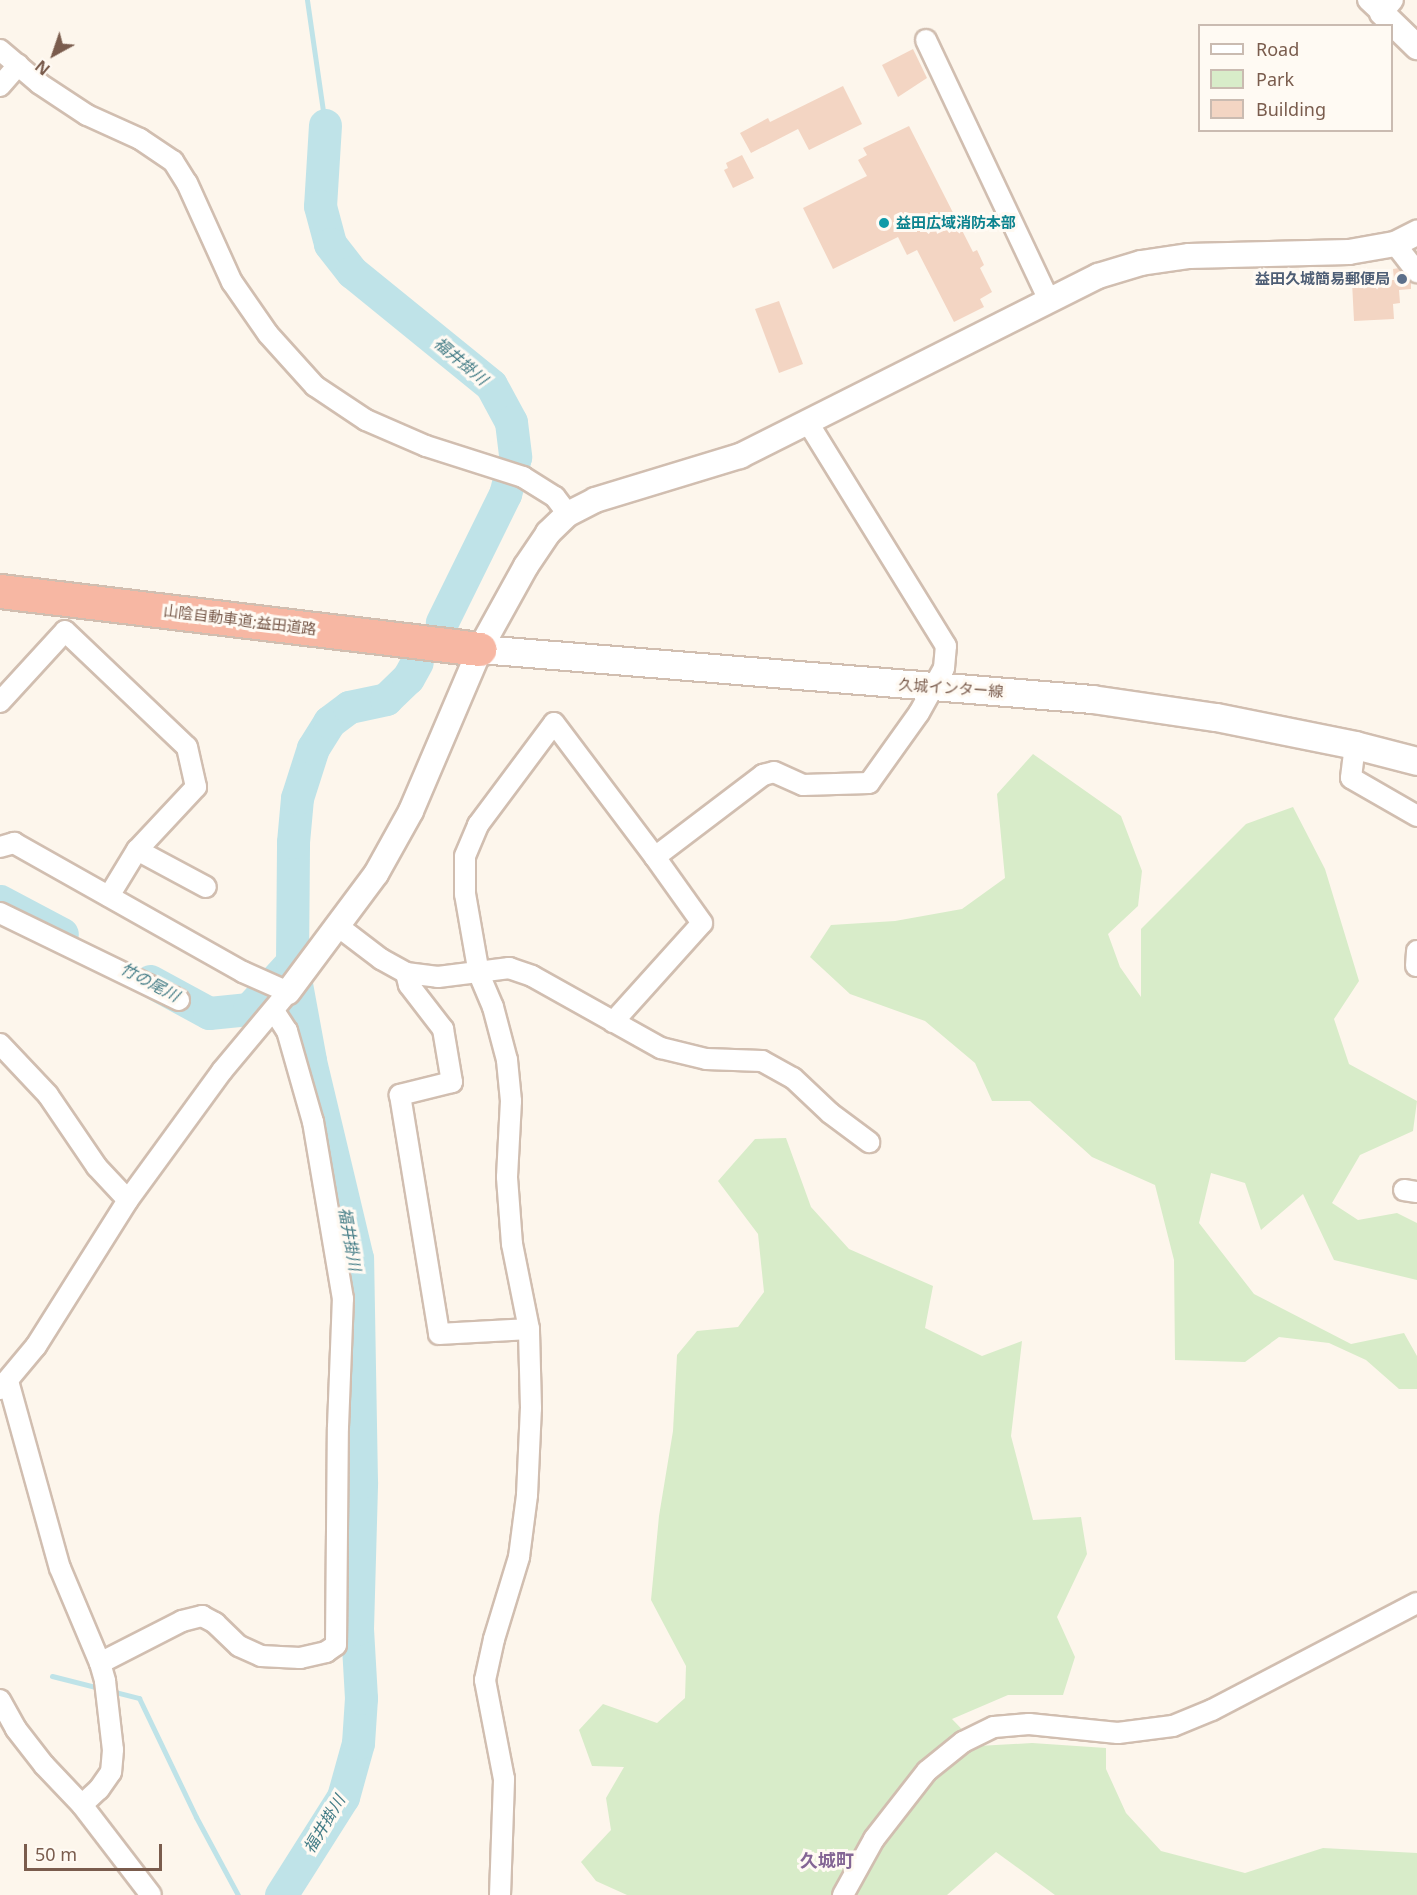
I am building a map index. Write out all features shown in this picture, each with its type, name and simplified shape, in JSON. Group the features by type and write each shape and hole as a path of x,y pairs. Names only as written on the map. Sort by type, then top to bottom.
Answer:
{"highway":[{"name":"山陰自動車道;益田道路","path":"0,591 480,649"}],"main road":[{"name":"久城インター線","path":"480,649 1092,699 1216,717 1355,745 1417,761"}],"street":[{"path":"1381,4 1417,47"},
{"path":"926,40 1049,300"},
{"path":"0,50 40,84 87,115 140,139 173,161 187,183 232,282 268,334 315,387 366,420 426,446 523,477 555,497 568,514"},
{"path":"0,86 18,65"},
{"path":"82,1805 99,1789 111,1772 113,1750 100,1664 60,1568 4,1385 36,1346 128,1200 222,1071 281,1002 339,927 376,874 411,811 480,649 526,566 548,533 568,514 595,500 740,456 1098,276 1141,262 1189,256 1349,252 1395,244 1417,232"},
{"path":"1395,244 1417,272"},
{"path":"655,857 763,775 774,772 802,785 869,783 919,713 944,668 946,646 807,421"},
{"path":"0,702 65,630 187,747 196,788 137,850 109,896"},
{"path":"500,1895 504,1779 485,1680 494,1638 519,1557 527,1495 531,1408 529,1329 512,1244 507,1177 511,1101 507,1060 493,1007 478,974 465,894 465,855 478,825 554,723 702,923 614,1022"},
{"path":"1355,745 1351,778 1417,816"},
{"path":"0,847 14,843 243,972 281,1002 313,1122 343,1299 338,1427 336,1645 326,1652 300,1658 261,1656 239,1646 215,1623 202,1616 182,1621 100,1664"},
{"path":"137,850 206,886"},
{"path":"0,914 179,1000"},
{"path":"339,927 381,960 406,974 438,977 478,974 509,968 532,976 661,1048 706,1059 762,1062 793,1078 830,1113 869,1142"},
{"path":"1416,966 1417,951"},
{"path":"406,974 409,985 443,1029 452,1082 399,1095 439,1334 529,1329"},
{"path":"0,1044 48,1095 97,1167 128,1200"},
{"path":"843,1895 880,1830 927,1771 963,1742 994,1727 1029,1724 1118,1733 1173,1726 1212,1710 1417,1603"},
{"path":"0,1700 16,1729 44,1765 82,1805 151,1895"}],"green space":[{"path":"1033,754 1121,816 1142,871 1138,906 1108,934 1120,967 1141,997 1141,929 1246,824 1293,807 1325,869 1359,981 1334,1019 1349,1064 1417,1101 1413,1131 1360,1155 1332,1203 1358,1220 1397,1213 1417,1223 1417,1280 1334,1260 1303,1194 1261,1230 1245,1183 1211,1173 1199,1223 1254,1294 1351,1344 1404,1333 1417,1356 1417,1389 1399,1389 1366,1360 1329,1343 1279,1337 1245,1362 1175,1360 1174,1260 1155,1185 1092,1157 1030,1101 992,1101 975,1063 925,1021 850,994 810,957 831,925 895,921 962,909 1005,878 997,794"},
{"path":"786,1138 811,1207 849,1249 933,1286 925,1328 982,1356 1022,1341 1011,1436 1033,1520 1081,1517 1087,1554 1057,1617 1075,1657 1063,1695 1008,1695 952,1719 978,1746 1032,1743 1106,1748 1106,1769 1126,1813 1161,1851 1245,1873 1323,1848 1417,1853 1417,1895 1055,1895 996,1852 947,1895 627,1895 596,1881 581,1862 611,1830 606,1798 624,1767 592,1766 579,1730 603,1704 657,1723 685,1698 686,1666 651,1600 659,1516 673,1431 677,1355 697,1331 738,1327 764,1292 758,1234 718,1181 755,1139"}],"building":[{"path":"913,49 927,78 898,97 882,65"},
{"path":"843,86 862,124 809,150 798,129 751,153 740,133 768,118 770,122"},
{"name":"益田広域消防本部","path":"909,126 973,252 977,250 984,265 980,268 992,292 980,299 984,307 954,322 917,250 907,255 898,237 833,269 803,208 867,176 858,160 867,155 863,148"},
{"path":"742,155 754,178 733,188 724,170 728,168 726,163"},
{"path":"1399,268 1411,282 1411,289 1399,290 1400,303 1393,304 1394,319 1354,321 1352,282 1394,280 1393,269"},
{"path":"779,301 803,364 779,373 755,309"}],"waterway":[{"path":"307,0 325,125"},
{"name":"福井掛川","path":"325,125 320,206 330,244 352,272 491,385 511,422 515,457 505,494 442,622"},
{"name":"福井掛川","path":"281,1895 343,1797 358,1743 361,1698 357,1629 361,1482 357,1258 310,1060 292,962 293,842 297,798 313,748 329,722 349,707 386,699 408,678 417,662"},
{"name":"竹の尾川","path":"0,901 62,934"},
{"name":"竹の尾川","path":"150,981 209,1013 249,1009 292,962"},
{"path":"52,1676 139,1698 196,1817 238,1895"}],"place":[{"name":"益田広域消防本部","path":"884,223"},
{"name":"益田久城簡易郵便局","path":"1402,279"}],"district":[{"name":"久城町","path":"827,1860"}]}
